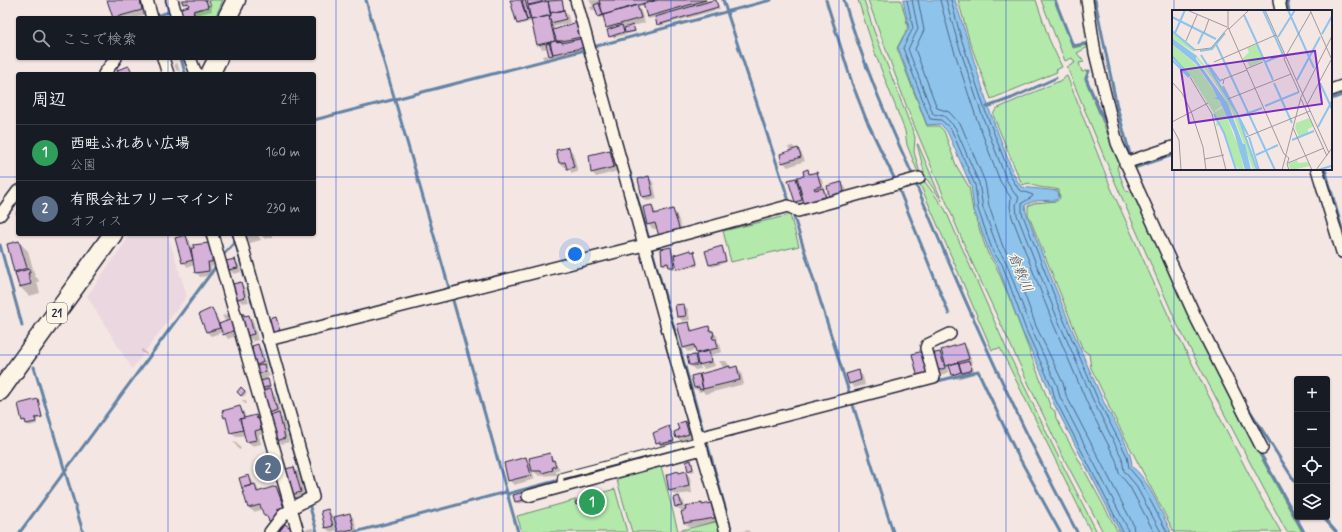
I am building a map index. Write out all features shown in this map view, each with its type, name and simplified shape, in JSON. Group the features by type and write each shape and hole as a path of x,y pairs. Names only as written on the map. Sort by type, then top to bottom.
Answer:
{"main road":[{"path":"228,16 236,0"},
{"path":"238,16 245,0"},
{"path":"200,72 207,60"},
{"path":"211,72 217,60"},
{"name":"21","path":"0,374 101,236"},
{"name":"21","path":"0,392 112,236"}],"street":[{"path":"147,0 150,16"},
{"path":"172,0 176,16"},
{"path":"576,0 648,244 726,532"},
{"path":"1087,0 1095,53 1116,143 1130,162 1195,316 1262,448"},
{"path":"1279,0 1281,10"},
{"path":"106,72 114,60"},
{"path":"164,60 167,72"},
{"path":"191,60 196,72"},
{"path":"1332,90 1342,86"},
{"path":"1130,162 1172,147"},
{"path":"1317,170 1342,252"},
{"path":"269,342 648,244 915,180"},
{"path":"0,215 16,194"},
{"path":"213,236 298,532"},
{"path":"240,236 312,494 308,500 291,508 283,515 270,532"},
{"path":"528,496 560,482 701,440 851,398 934,377 926,348 927,345 950,334"}],"shaded area":[{"path":"130,236 168,236 187,296 132,369 87,296"}],"green space":[{"path":"209,0 223,0 216,16 191,16 195,15 193,10 211,5"},
{"path":"858,0 864,0 874,31 915,137 914,152 920,173 919,175 907,145 905,131 876,56"},
{"path":"868,0 901,0 908,27 897,48 927,126 939,126 944,131 956,165 969,187 973,211 988,254 996,266 1009,297 1051,408 1055,411 1056,418 1118,532 1103,532 1061,453 969,256 909,113"},
{"path":"958,0 1036,0 1049,39 1062,67 1056,70 1057,72 991,99 970,43"},
{"path":"1041,0 1054,0 1073,48 1086,45 1088,47 1077,53 1084,62 1079,63 1082,72 1088,70 1085,79 1119,162 1117,168 1126,191 1132,192 1173,284 1176,287 1245,429 1302,532 1287,532 1177,324 1105,159 1067,67 1075,63 1072,58 1065,61"},
{"path":"1067,76 1111,188 1175,330 1260,496 1281,532 1174,532 1109,407 1091,368 1089,354 1083,350 1028,214 1028,206 1034,203 1057,201 1060,198 1059,190 1036,186 1029,183 1022,185 993,115 996,109 1064,79 1064,77"},
{"path":"917,144 942,201 926,178 923,177 924,171"},
{"path":"919,182 925,182 945,209 1007,350 1056,452 1097,532 1091,532 1000,348 992,350"},
{"path":"790,215 799,246 731,262 723,231"},
{"path":"661,466 678,531 718,521 721,532 632,532 616,477"},
{"path":"615,489 627,532 522,532 517,516"}],"water":[{"name":"倉敷川","path":"903,0 955,0 990,112 1014,175 1021,187 1058,191 1059,197 1056,200 1034,201 1025,205 1026,212 1082,352 1106,406 1125,441 1132,467 1143,478 1171,532 1120,532 1052,400 1049,389 1022,331 998,266 990,254 974,210 971,186 947,131 940,124 927,125 898,47 909,28"}],"building":[{"path":"107,0 140,0 142,10 120,16 112,16"},
{"path":"182,0 206,0 208,7 193,11 194,15 180,16 178,9 189,6 188,3 183,4"},
{"path":"510,0 521,0 527,21 517,24"},
{"path":"522,0 525,0 530,19 527,20"},
{"path":"527,0 541,0 542,2 528,5"},
{"path":"562,0 564,10 550,13 548,1"},
{"path":"599,0 655,0 603,15"},
{"path":"658,0 706,0 647,17 643,4"},
{"path":"716,0 718,7 657,25 655,17"},
{"path":"548,1 551,15 531,20 528,6"},
{"path":"599,3 603,15 598,17 594,5"},
{"path":"637,5 641,18 606,28 603,15"},
{"path":"564,10 566,19 551,23 549,16 551,16 550,13"},
{"path":"549,16 555,41 537,45 531,20"},
{"path":"577,22 581,37 557,42 553,30"},
{"path":"622,25 624,32 609,37 607,30"},
{"path":"633,25 635,31 625,33 624,28"},
{"path":"584,38 586,47 553,54 550,42 561,41 562,43"},
{"path":"549,43 553,55 549,56 546,44"},
{"path":"129,66 132,72 118,72 117,70"},
{"path":"569,147 574,167 567,169 565,162 559,163 556,150"},
{"path":"798,148 801,157 782,163 780,154"},
{"path":"610,150 614,167 591,173 589,155"},
{"path":"808,169 809,174 817,172 821,186 814,188 815,190 823,188 826,198 804,203 797,177 804,176 803,171"},
{"path":"649,176 653,195 642,197 638,179"},
{"path":"796,178 802,200 795,202 788,180"},
{"path":"842,182 844,193 829,196 827,186"},
{"path":"652,205 654,214 673,209 680,231 659,236 655,223 647,225 643,207"},
{"path":"186,236 193,260 182,263 175,238"},
{"path":"19,241 27,268 14,272 7,244"},
{"path":"209,243 212,262 208,262 209,271 195,273 191,248 194,248 193,245"},
{"path":"722,246 726,261 709,265 705,251"},
{"path":"671,247 674,267 669,267 668,263 662,264 661,249"},
{"path":"690,250 691,252 694,251 697,264 677,269 674,255"},
{"path":"235,259 238,268 228,270 226,261"},
{"path":"29,269 30,273 28,273 31,284 19,287 15,273"},
{"path":"241,282 245,297 237,299 233,284"},
{"path":"684,304 686,316 677,317 675,305"},
{"path":"212,308 220,328 206,332 199,314"},
{"path":"241,314 244,314 244,316 249,315 254,334 246,336"},
{"path":"276,317 280,331 271,333 267,320"},
{"path":"232,319 235,330 223,335 219,324"},
{"path":"689,322 691,331 709,326 710,331 713,331 714,336 712,336 713,339 716,339 718,348 696,353 694,345 683,348 677,324"},
{"path":"964,343 969,359 946,366 941,350"},
{"path":"258,344 263,362 255,366 251,350 253,349 252,346"},
{"path":"709,351 711,362 698,365 696,354"},
{"path":"923,351 929,375 918,378 912,354"},
{"path":"940,352 945,368 936,371 931,354"},
{"path":"695,355 697,365 689,365 687,356"},
{"path":"969,361 972,370 962,373 959,364"},
{"path":"958,362 961,372 952,375 949,365"},
{"path":"264,364 266,372 257,374 255,367"},
{"path":"730,366 730,368 737,366 740,380 703,389 700,374"},
{"path":"859,370 861,380 849,384 846,374"},
{"path":"699,374 703,389 700,390 699,387 694,388 691,376"},
{"path":"268,379 270,386 261,389 260,381"},
{"path":"241,387 245,391 241,396 237,392"},
{"path":"271,388 277,410 269,413 262,391"},
{"path":"38,399 42,417 35,418 36,422 26,424 25,420 22,421 18,404"},
{"path":"240,406 244,418 240,419 243,430 230,433 226,417 224,418 222,411"},
{"path":"279,413 285,438 277,441 270,416"},
{"path":"256,415 257,419 259,418 261,429 255,431 257,440 246,442 240,419"},
{"path":"685,421 689,434 676,438 674,432 679,430 677,424"},
{"path":"669,426 674,441 660,444 660,442 656,443 653,433"},
{"path":"550,453 552,461 554,460 556,466 552,467 553,470 542,473 541,471 532,471 529,458"},
{"path":"526,457 531,475 508,481 504,463"},
{"path":"691,460 693,469 688,471 686,462"},
{"path":"271,461 275,471 265,474 262,464"},
{"path":"294,467 301,492 291,495 285,469"},
{"path":"678,471 679,473 686,471 689,486 669,491 666,475"},
{"path":"249,475 252,485 242,488 239,478"},
{"path":"255,484 257,492 276,486 284,508 277,510 278,516 275,520 269,521 267,516 264,516 260,505 248,508 242,488"},
{"path":"527,491 529,499 515,502 513,495"},
{"path":"679,496 682,506 675,507 673,498"},
{"path":"589,497 591,503 583,506 582,503 576,505 575,502"},
{"path":"702,503 702,505 711,503 715,518 684,523 681,512 686,510 685,507"},
{"path":"328,509 333,526 325,528 321,511"},
{"path":"350,513 354,529 338,532 334,517"},
{"path":"285,524 292,529 289,532 279,532"}],"waterway":[{"path":"166,0 170,16"},
{"path":"366,0 450,291"},
{"path":"723,0 790,204"},
{"path":"593,47 771,0"},
{"path":"826,0 852,83 866,119 896,182 949,314"},
{"path":"844,0 876,90 913,176"},
{"path":"1055,0 1073,46 1089,43"},
{"path":"1095,0 1117,107 1131,158"},
{"path":"1287,0 1289,10"},
{"path":"156,16 169,12"},
{"path":"316,119 585,50"},
{"path":"182,60 185,72"},
{"path":"1089,71 1086,78 1106,125"},
{"path":"987,107 1012,98 1056,78"},
{"path":"1332,99 1342,95"},
{"path":"1134,168 1172,155"},
{"path":"1325,170 1342,229"},
{"path":"630,172 704,434"},
{"path":"915,182 952,271 1012,403 1077,532"},
{"path":"792,211 893,532"},
{"path":"234,236 317,532"},
{"path":"224,254 235,242"},
{"path":"0,245 22,325"},
{"path":"20,532 217,265"},
{"path":"452,297 518,532"},
{"path":"34,367 83,532"},
{"path":"934,382 978,371 1015,450 1060,532"},
{"path":"1247,406 1296,484"},
{"path":"706,439 732,532"},
{"path":"507,494 687,446"},
{"path":"1259,451 1304,532"},
{"path":"355,532 506,492"},
{"path":"297,501 306,493"},
{"path":"1326,520 1336,532"}],"place":[{"name":"有限会社フリーマインド","path":"268,468"},
{"name":"西畦ふれあい広場","path":"592,502"}]}
